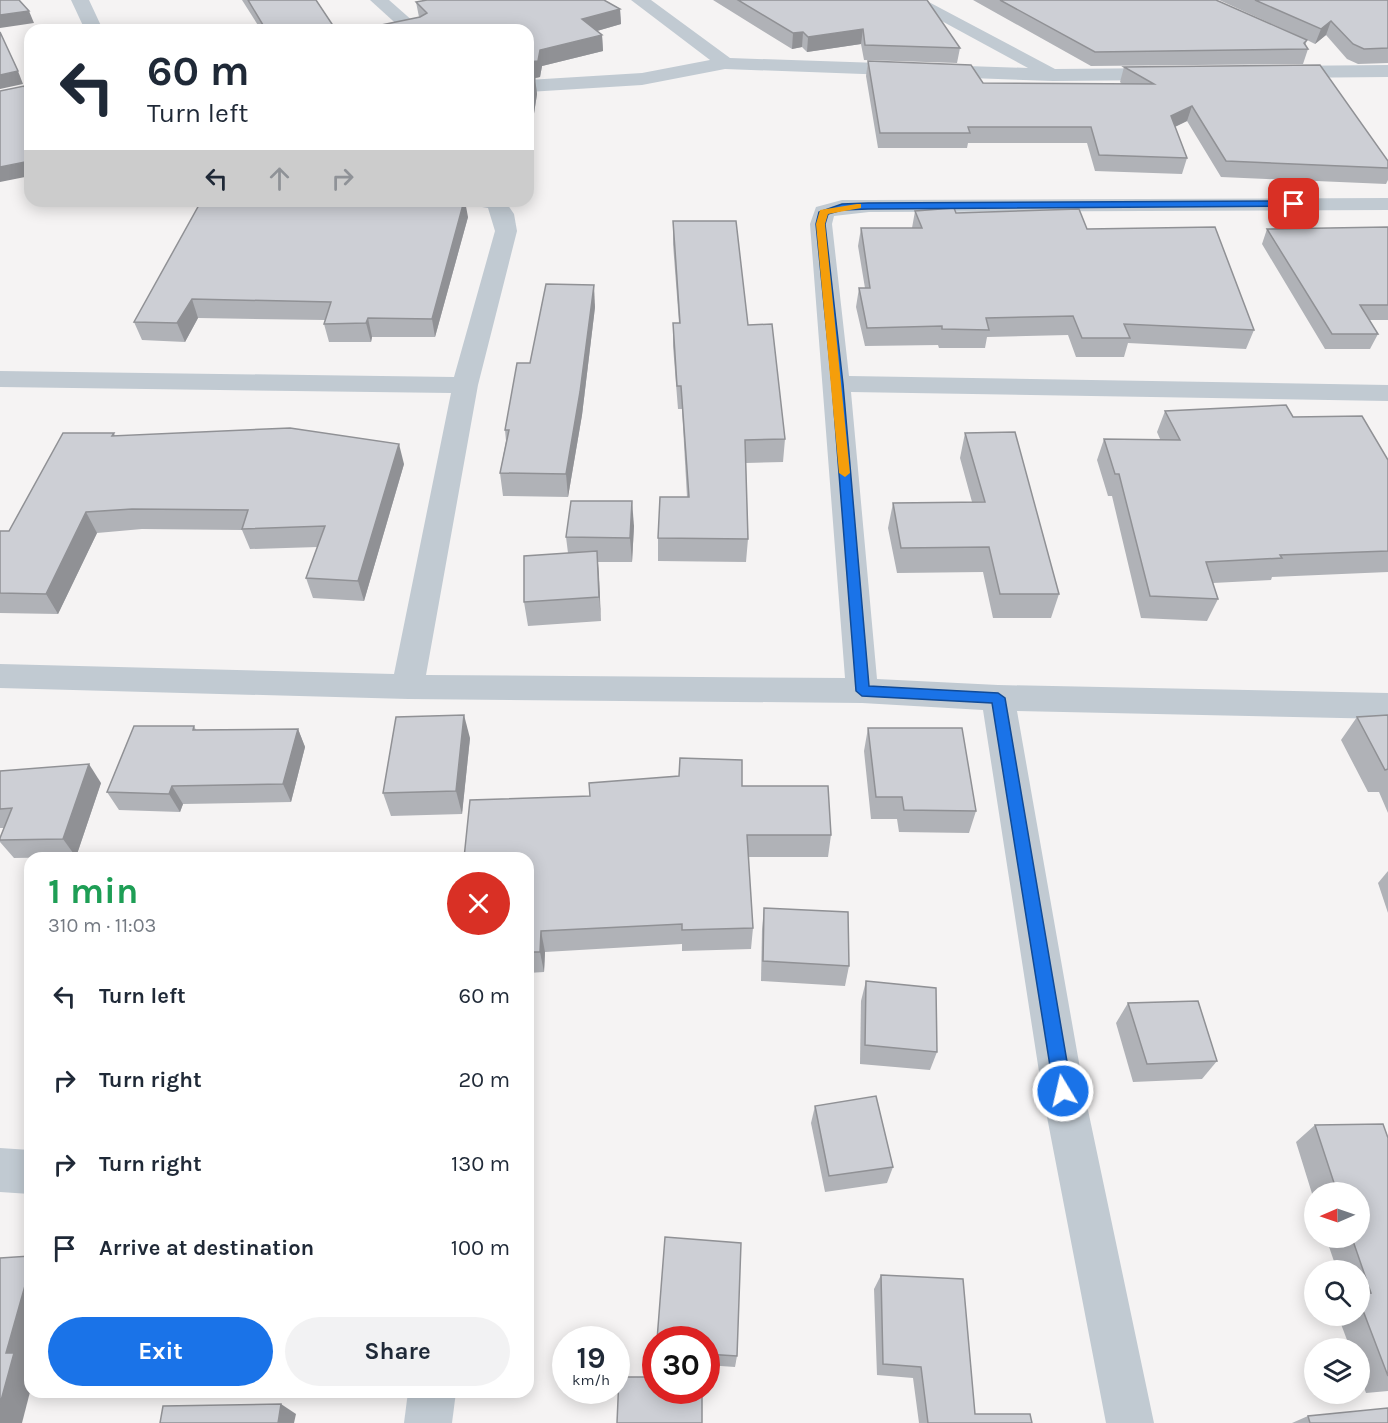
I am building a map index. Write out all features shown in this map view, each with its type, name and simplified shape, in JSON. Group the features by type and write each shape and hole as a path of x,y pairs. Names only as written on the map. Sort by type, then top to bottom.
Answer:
{"street":[{"path":"80,0 91,24"},
{"path":"379,0 407,24"},
{"path":"640,0 725,63"},
{"path":"912,0 1053,75"},
{"path":"1317,52 1360,72"},
{"path":"534,86 642,79 725,63 1053,75 1183,73"},
{"path":"1266,73 1388,71"},
{"path":"0,98 24,92"},
{"path":"862,691 837,384 821,224 824,212 842,207 868,206 1388,204"},
{"path":"408,687 465,385 506,231 503,214 499,207"},
{"path":"0,379 465,385"},
{"path":"837,384 1388,393"},
{"path":"0,676 408,687 862,691 998,698 1388,706"},
{"path":"998,698 1063,1091 1130,1423"},
{"path":"0,1170 24,1172"},
{"path":"428,1423 431,1398"}],"building":[{"path":"0,0 19,0 29,11 0,15"},
{"path":"248,0 316,0 332,24 262,24"},
{"path":"427,0 604,0 620,9 582,19 602,35 540,50 538,61 534,61 534,24 386,24 420,17 427,13 416,2"},
{"path":"738,0 927,0 960,48 865,45 863,29 808,37 803,32 793,33"},
{"path":"1000,0 1216,0 1307,40 1304,43 1308,49 1095,52"},
{"path":"1255,0 1388,0 1388,48 1364,49 1353,44 1331,21 1321,29"},
{"path":"0,32 18,71 0,75"},
{"path":"868,61 971,65 983,83 1154,84 1124,67 1320,65 1388,161 1388,168 1226,161 1192,106 1171,116 1187,158 1099,155 1091,127 968,127 970,133 880,133"},
{"path":"24,86 24,162 0,167 0,91"},
{"path":"198,207 462,207 432,319 368,318 366,323 324,324 331,302 192,299 177,323 134,322"},
{"path":"954,208 956,213 1079,209 1087,229 1215,227 1254,330 1124,324 1130,338 1082,338 1073,316 986,318 989,330 942,329 942,326 867,328 859,288 870,288 861,228 922,228 915,211"},
{"path":"673,221 736,221 748,325 772,324 785,439 745,440 748,539 658,538 660,497 689,497 681,386 677,386 673,323 680,323"},
{"path":"1388,227 1388,305 1360,305 1378,334 1332,334 1267,229"},
{"path":"546,284 594,285 580,392 566,474 500,473 509,430 505,430 517,363 530,363"},
{"path":"1286,405 1293,417 1362,416 1388,460 1388,551 1280,555 1282,558 1206,562 1218,599 1150,596 1119,474 1115,474 1104,439 1180,440 1165,411"},
{"path":"290,428 399,444 358,581 306,578 325,526 242,529 248,510 132,509 86,512 46,594 0,593 0,531 9,531 63,433 114,433 112,436"},
{"path":"1015,432 1059,594 1000,594 989,547 901,548 893,503 985,502 965,433"},
{"path":"571,501 632,501 630,538 566,537"},
{"path":"597,551 599,597 524,602 524,556"},
{"path":"464,715 456,791 383,793 396,717"},
{"path":"1388,715 1388,769 1385,770 1357,717"},
{"path":"134,726 194,726 193,730 298,729 283,784 172,786 169,794 107,792"},
{"path":"868,728 962,728 976,811 904,810 902,797 876,797"},
{"path":"680,758 742,760 742,786 828,786 831,835 747,835 753,928 682,930 682,924 541,931 540,952 534,952 534,852 465,852 470,800 590,796 589,783 679,776"},
{"path":"89,764 63,839 0,840 12,808 0,809 0,771"},
{"path":"764,908 848,912 849,966 763,961"},
{"path":"866,981 936,988 937,1052 865,1045"},
{"path":"1198,1001 1217,1061 1147,1064 1128,1003"},
{"path":"876,1096 893,1167 829,1176 815,1106"},
{"path":"1383,1124 1388,1138 1388,1376 1369,1326 1370,1260 1360,1260 1355,1248 1370,1248 1370,1182 1334,1182 1315,1125"},
{"path":"665,1237 741,1243 737,1356 720,1355 720,1326 658,1326"},
{"path":"24,1256 24,1289 6,1353 14,1353 0,1404 0,1258"},
{"path":"881,1275 963,1279 975,1414 1030,1414 1032,1423 928,1423 921,1367 883,1364"},
{"path":"630,1377 642,1377 642,1404 702,1404 702,1423 617,1423 618,1404 630,1404"},
{"path":"281,1404 278,1423 160,1423 163,1406"},
{"path":"1388,1408 1388,1423 1310,1423 1308,1416"}],"slow traffic":[{"path":"845,473 821,224 824,212 857,206"}],"route":[{"path":"1063,1091 998,698 862,691 837,384 821,224 824,212 842,207 868,206 1294,204"}]}
